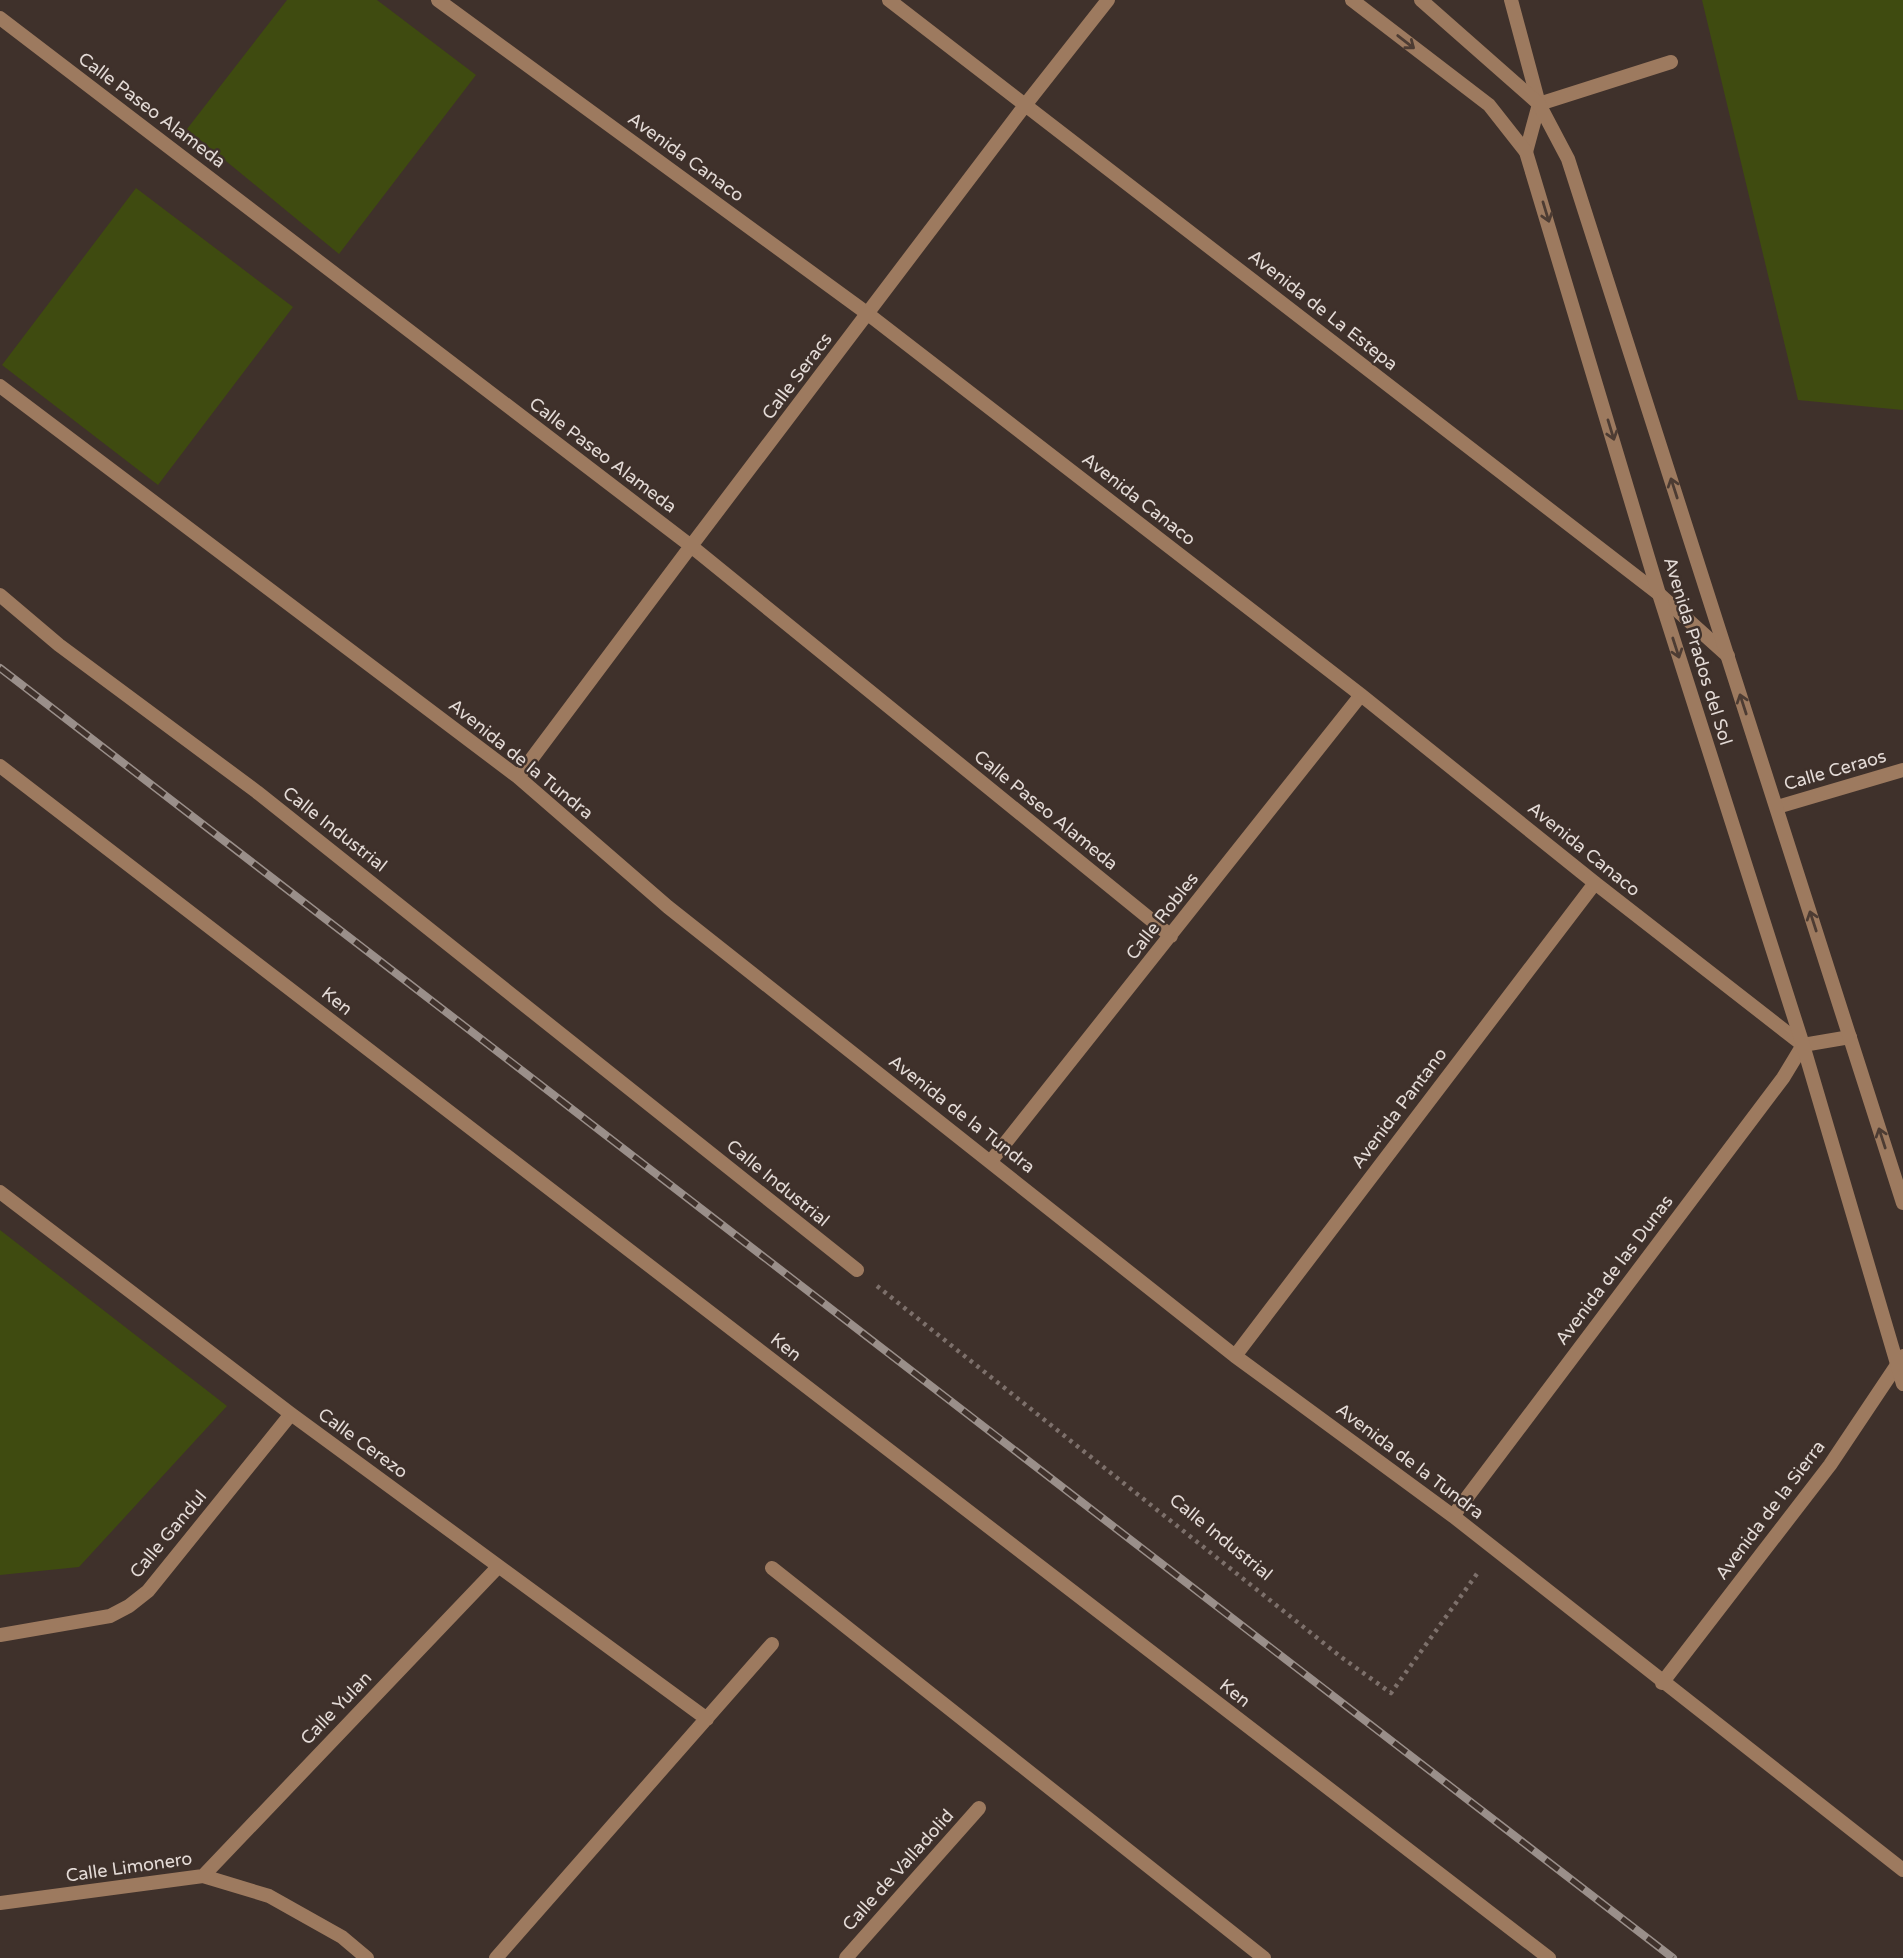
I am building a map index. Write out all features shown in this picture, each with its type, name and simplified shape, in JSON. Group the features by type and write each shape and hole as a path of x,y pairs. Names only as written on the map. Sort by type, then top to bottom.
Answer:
{"street":[{"name":"Avenida Canaco","path":"438,0 868,314 1361,695 1595,883 1803,1045"},
{"name":"Avenida de La Estepa","path":"889,0 1659,594 1728,656"},
{"name":"Calle Seracs","path":"518,777 1026,104 1108,0"},
{"name":"Avenida Prados del Sol","path":"1352,0 1489,105 1526,152 1659,594 1900,1360 1903,1384"},
{"name":"Avenida Prados del Sol","path":"1421,0 1539,104 1568,159 1903,1203"},
{"path":"1511,0 1539,104 1526,152"},
{"name":"Calle Paseo Alameda","path":"0,18 691,546 1171,936"},
{"path":"1539,104 1671,62"},
{"name":"Avenida de la Tundra","path":"0,386 518,777 668,907 1235,1356 1453,1516 1903,1870"},
{"name":"Calle Industrial","path":"0,595 59,645 297,823 857,1270"},
{"name":"Calle Robles","path":"991,1161 1361,695"},
{"name":"Ken","path":"0,766 1549,1958"},
{"name":"Calle Ceraos","path":"1777,807 1903,770"},
{"name":"Avenida Pantano","path":"1235,1356 1595,883"},
{"path":"1803,1045 1850,1037"},
{"name":"Avenida de las Dunas","path":"1453,1516 1783,1078 1803,1045"},
{"name":"Calle Cerezo","path":"0,1192 291,1414 707,1719"},
{"name":"Avenida de la Sierra","path":"1662,1683 1830,1465 1900,1360"},
{"name":"Calle Gandul","path":"0,1635 110,1616 129,1606 148,1591 291,1414"},
{"name":"Calle Yulan","path":"203,1876 498,1567"},
{"path":"772,1568 1264,1958"},
{"path":"496,1958 772,1644"},
{"name":"Calle de Valladolid","path":"846,1958 979,1808"},
{"name":"Calle Limonero","path":"0,1903 203,1876 269,1896 342,1937 368,1958"}],"path":[{"name":"Calle Industrial","path":"857,1270 1340,1657 1391,1693 1495,1550"}],"green space":[{"path":"287,0 377,0 476,75 339,254 187,129"},
{"path":"1702,0 1903,0 1903,410 1798,400"},
{"path":"136,188 293,307 158,485 2,365"},
{"path":"0,1230 227,1406 79,1567 0,1575"}],"railway":[{"path":"0,668 1673,1958"}]}
